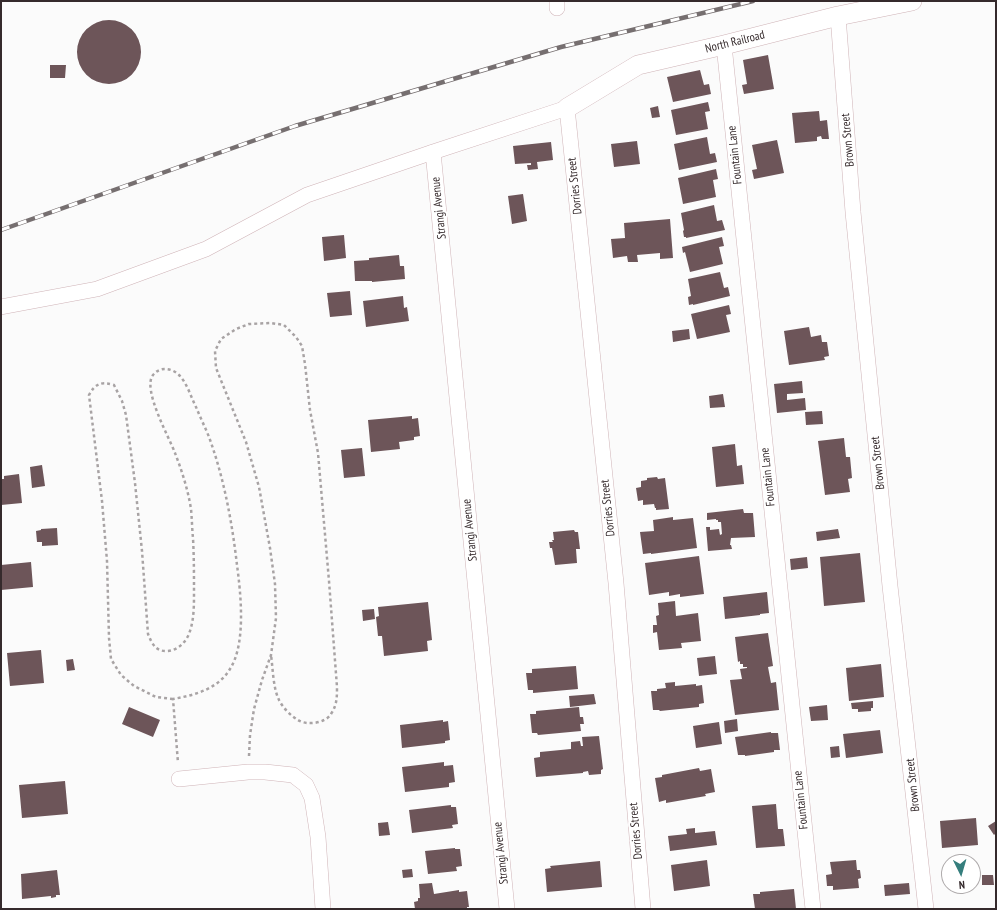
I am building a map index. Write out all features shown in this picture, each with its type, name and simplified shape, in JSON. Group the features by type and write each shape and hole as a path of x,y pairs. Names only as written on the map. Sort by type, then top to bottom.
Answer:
{"street":[{"name":"North Railroad","path":"567,108 638,65 724,46 838,16 912,1"},
{"name":"Brown Street","path":"838,16 853,212 888,562 926,909"},
{"name":"Fountain Lane","path":"724,46 813,909"},
{"path":"1,307 97,289 206,249 307,195 567,108"},
{"name":"Dorries Street","path":"567,108 616,583 643,909"},
{"name":"Strangi Avenue","path":"433,152 507,909"},
{"path":"179,779 248,772 265,772 293,775 306,785 312,798 318,837 323,909"}],"path":[{"path":"248,772 250,734 254,709 271,655 276,618 275,584 269,540 259,487 246,442 216,368 215,351 221,339 236,329 249,324 271,323 284,325 296,338 302,346 305,364 310,410 318,453 337,679 336,703 331,715 321,721 309,723 298,721 286,710 279,700 275,688 271,655"},
{"path":"168,368 178,374 185,383 209,436 224,485 233,531 240,592 240,631 238,650 230,669 220,681 207,690 190,696 173,699 156,697 134,686 121,675 112,659 109,638 107,561 102,501 89,396 92,389 97,385 105,383 114,385 122,401 126,415 135,483 148,634 153,645 160,650 169,651 180,647 188,636 194,617 194,568 191,510 184,476 153,401 150,386 152,376 158,370 168,368"},
{"path":"173,699 179,779"}],"building":[{"path":"109,20 121,22 132,29 139,40 141,52 139,64 132,75 121,82 109,84 97,82 86,75 79,64 77,52 79,40 86,29 97,22"},
{"path":"768,55 774,89 744,94 742,85 747,84 743,60"},
{"path":"50,65 66,65 65,78 50,78"},
{"path":"700,70 704,85 709,84 711,94 673,102 667,77"},
{"path":"708,102 710,111 705,112 708,129 676,135 671,110"},
{"path":"658,106 660,117 652,118 650,108"},
{"path":"819,111 820,121 827,120 829,139 822,139 821,136 817,137 817,141 795,143 792,113"},
{"path":"707,137 710,154 715,153 717,162 679,170 674,144"},
{"path":"777,140 784,173 754,179 752,170 757,169 752,145"},
{"path":"637,141 640,164 614,167 611,144"},
{"path":"551,142 553,160 537,162 538,169 528,170 527,165 531,165 531,163 515,164 513,146"},
{"path":"716,169 718,179 713,180 716,197 683,204 678,178"},
{"path":"523,194 527,221 512,224 508,196"},
{"path":"714,205 717,221 722,220 725,230 686,238 684,237 681,213"},
{"path":"670,219 673,258 660,259 660,253 637,255 638,262 628,262 627,256 613,258 611,239 625,238 624,223"},
{"path":"344,235 346,258 324,261 322,237"},
{"path":"722,237 724,246 719,247 723,264 690,272 685,252 683,253 682,247"},
{"path":"399,255 400,266 404,266 405,279 372,282 355,281 354,261"},
{"path":"720,272 724,288 728,287 730,296 689,305 688,297 691,296 688,279"},
{"path":"350,291 352,315 330,317 327,293"},
{"path":"403,296 404,308 407,307 409,321 366,327 363,301"},
{"path":"729,305 731,314 726,315 730,332 697,339 691,314"},
{"path":"809,327 811,337 821,335 822,342 827,342 829,356 824,357 825,360 789,365 784,331"},
{"path":"689,329 690,339 673,342 672,331"},
{"path":"802,381 803,393 787,394 787,400 805,398 806,410 777,413 774,384"},
{"path":"723,394 725,407 710,408 709,396"},
{"path":"822,411 823,424 806,425 805,412"},
{"path":"412,416 412,419 418,418 420,436 414,437 414,440 399,442 400,449 371,452 368,420"},
{"path":"844,438 846,457 850,457 852,478 848,479 850,492 825,495 818,441"},
{"path":"735,444 737,466 742,465 744,484 716,487 712,447"},
{"path":"362,448 365,476 344,478 341,450"},
{"path":"42,465 45,486 32,488 30,467"},
{"path":"19,474 22,503 1,505 1,479 4,479 4,476"},
{"path":"657,477 658,479 665,478 669,509 656,510 654,504 643,505 643,500 638,501 636,488 641,487 641,481 647,480 647,478"},
{"path":"743,509 744,513 753,513 755,537 731,538 730,545 732,549 708,551 706,527 710,527 710,530 719,529 720,535 722,534 721,522 718,522 716,519 707,520 707,513"},
{"path":"673,517 673,520 693,518 697,548 643,554 640,532 654,531 653,520"},
{"path":"57,528 58,545 42,546 42,542 37,542 36,531 41,529"},
{"path":"838,529 840,538 817,541 816,532"},
{"path":"574,530 575,532 578,532 580,549 576,549 577,563 555,565 552,548 550,548 549,542 553,542 552,540 554,540 553,532"},
{"path":"860,553 865,602 824,606 820,557"},
{"path":"699,556 704,594 680,597 680,594 669,596 669,592 649,595 645,563"},
{"path":"807,557 808,568 791,570 790,559"},
{"path":"31,562 33,587 1,590 1,565"},
{"path":"767,592 769,613 725,619 723,597"},
{"path":"675,601 676,616 698,613 701,641 681,643 682,648 659,650 657,632 653,633 653,625 657,625 656,616 659,615 658,603"},
{"path":"428,602 432,640 427,641 428,651 384,656 382,636 378,636 376,617 379,616 378,607"},
{"path":"374,609 375,619 363,621 362,610"},
{"path":"768,633 773,666 768,667 771,683 776,682 779,710 735,715 730,680 742,679 740,669 747,667 743,667 743,664 740,664 740,661 738,662 735,637"},
{"path":"41,650 44,683 10,686 7,653"},
{"path":"715,656 717,674 699,676 697,658"},
{"path":"73,659 75,670 67,671 66,660"},
{"path":"881,664 884,697 849,701 846,668"},
{"path":"576,666 578,689 533,693 533,690 528,690 526,673 532,673 532,669"},
{"path":"675,682 675,686 696,684 696,686 702,685 704,703 699,704 699,707 660,711 653,710 651,691 666,688 665,683"},
{"path":"594,694 596,704 570,707 569,696"},
{"path":"873,701 873,708 871,708 871,711 858,712 858,709 852,709 851,703"},
{"path":"827,705 828,720 811,721 809,707"},
{"path":"129,707 160,720 153,737 122,724"},
{"path":"579,707 580,717 583,717 584,724 580,724 581,731 538,735 537,733 532,733 530,714 536,714 536,711"},
{"path":"737,719 738,731 725,733 724,721"},
{"path":"443,720 443,722 448,721 450,740 445,741 445,743 402,748 400,725"},
{"path":"719,722 722,744 696,748 693,726"},
{"path":"880,730 883,753 846,758 843,734"},
{"path":"771,732 778,733 780,750 745,756 738,755 735,737"},
{"path":"599,736 603,769 601,770 601,774 589,775 588,771 583,773 536,777 534,758 540,757 540,752 571,749 571,742 580,741 581,746 583,746 582,737"},
{"path":"839,746 840,757 831,758 830,747"},
{"path":"444,762 444,766 453,765 455,782 449,783 449,787 405,792 402,767"},
{"path":"699,768 700,771 711,769 715,792 705,794 706,796 666,803 666,800 659,802 655,778 662,777 662,775"},
{"path":"65,781 68,814 22,818 19,785"},
{"path":"776,804 778,829 783,829 785,846 756,848 752,806"},
{"path":"451,805 451,807 456,807 458,824 452,825 453,828 412,833 409,810"},
{"path":"976,818 978,845 942,848 940,821"},
{"path":"996,821 996,833 994,835 988,826"},
{"path":"388,822 390,835 379,836 378,823"},
{"path":"695,828 695,833 715,831 717,845 670,851 668,836 687,834 686,829"},
{"path":"455,848 460,849 462,866 456,867 457,871 428,874 425,851"},
{"path":"707,860 710,886 674,891 671,865"},
{"path":"856,860 857,870 860,870 861,878 858,879 859,888 833,890 833,886 827,886 826,875 832,874 830,862"},
{"path":"600,861 602,887 547,892 545,869 551,868 550,866"},
{"path":"412,869 413,877 403,878 402,870"},
{"path":"57,870 60,895 56,895 56,897 51,898 51,896 22,899 21,874"},
{"path":"982,875 993,875 994,885 982,885"},
{"path":"432,883 434,894 459,890 459,892 467,891 469,907 467,907 467,909 415,909 414,902 418,901 418,898 420,898 419,884"},
{"path":"909,883 910,894 885,896 884,885"},
{"path":"794,889 796,909 755,909 753,894"}],"railway":[{"path":"1,230 295,126 561,47 753,1"}]}
